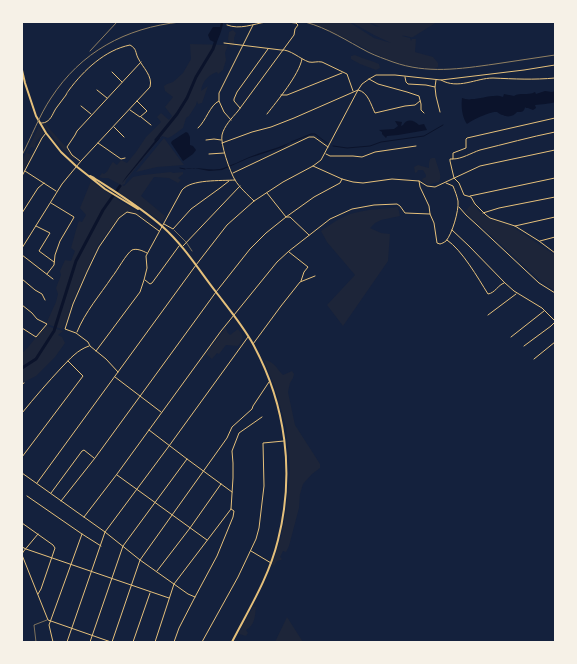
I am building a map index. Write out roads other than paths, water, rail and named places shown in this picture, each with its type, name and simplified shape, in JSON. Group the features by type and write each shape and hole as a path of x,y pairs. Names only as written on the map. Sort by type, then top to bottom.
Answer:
{"highway":[{"path":"22,70 32,105 40,124 46,133 61,152 76,166 105,189 122,198"},
{"path":"90,176 162,226 181,245 253,344 270,381 276,400 285,441 287,473 286,494 278,540 266,576 232,642"}],"street":[{"path":"227,25 237,27 266,22"},
{"path":"254,201 235,180 232,173 222,143 224,129 294,35 298,25 296,23 287,22"},
{"path":"230,120 219,101 219,93 253,25"},
{"path":"224,43 284,50 312,63 320,61 347,74 354,92"},
{"path":"22,248 62,184 76,166 151,86 150,77 137,57 134,48 131,45 116,49 106,54 80,76 56,108 51,118 40,124"},
{"path":"240,108 234,101 237,92 268,48"},
{"path":"267,114 298,69 302,59"},
{"path":"81,161 72,155 67,147 77,131 141,62"},
{"path":"37,483 196,265 227,225 266,192 321,160 358,90 369,78 376,75 382,75 441,80 555,65"},
{"path":"112,72 123,82"},
{"path":"281,95 287,95 343,72"},
{"path":"405,77 408,84 426,84 435,87"},
{"path":"369,78 378,84 417,95 420,98 422,106 421,110 424,113"},
{"path":"441,80 450,84 465,83 490,78 519,80 555,78"},
{"path":"436,80 436,96 440,112"},
{"path":"97,90 107,99"},
{"path":"222,143 271,127 358,90"},
{"path":"358,90 362,91 366,95 376,113 415,105 420,101"},
{"path":"137,101 148,110 141,116"},
{"path":"198,128 203,123 213,106 219,101"},
{"path":"81,106 92,115"},
{"path":"129,110 139,117 141,116 150,125"},
{"path":"453,159 453,153 466,148 467,138 555,118"},
{"path":"113,126 124,136"},
{"path":"555,132 496,146 457,159 450,159 454,178 459,183 464,194 469,196 483,213 490,218 515,226 555,253"},
{"path":"22,176 46,133"},
{"path":"232,173 310,137 314,137 328,148"},
{"path":"206,140 222,140"},
{"path":"98,143 121,158 126,158"},
{"path":"325,153 330,156 362,157 375,152 416,146"},
{"path":"313,166 342,179 363,183 392,180 418,181 427,186 435,187 480,166 555,150"},
{"path":"209,154 225,153"},
{"path":"25,171 57,192"},
{"path":"469,196 555,178"},
{"path":"61,501 95,458 216,292 250,249 266,233 286,217 314,197 340,183 342,179"},
{"path":"164,223 173,229 191,209 230,180"},
{"path":"96,351 140,292 146,268 146,256 184,186 198,182 235,180"},
{"path":"418,181 429,206 430,214 434,223 437,243 440,244 447,240 452,230 458,206 458,200 453,186 445,183"},
{"path":"22,213 38,188 44,183"},
{"path":"144,280 150,284 152,283 181,245 186,242 240,186"},
{"path":"266,192 286,217 290,217 310,235"},
{"path":"483,213 499,208 555,197"},
{"path":"47,274 54,265 55,255 60,241 74,217 50,203"},
{"path":"84,517 221,331 278,262 289,251 330,219 352,209 396,204 400,206 405,214 430,214"},
{"path":"458,206 540,283 555,293"},
{"path":"118,372 90,346 88,342 76,333 64,329 86,272 99,247 119,218 126,212 136,214 159,231"},
{"path":"515,226 555,217"},
{"path":"36,225 50,233 39,251 54,262"},
{"path":"452,230 505,283 517,293 545,310 555,321 551,326 524,346"},
{"path":"539,241 555,237"},
{"path":"447,240 459,251 488,294 491,294 501,284 505,283"},
{"path":"76,333 90,309 132,250 135,249 148,253"},
{"path":"253,344 300,282 308,267 289,251"},
{"path":"22,254 53,279"},
{"path":"300,282 315,276"},
{"path":"22,279 42,294 45,300"},
{"path":"488,315 517,293"},
{"path":"22,305 37,319 47,324 36,337 22,328"},
{"path":"511,337 545,310"},
{"path":"67,642 105,532 248,336"},
{"path":"534,359 555,342"},
{"path":"22,413 45,385 68,361 79,351 90,346"},
{"path":"22,457 82,376 68,361"},
{"path":"115,377 162,412"},
{"path":"38,534 22,555 48,620 112,642 140,560 204,472 227,438 232,427 252,409 252,406 270,381"},
{"path":"155,642 174,584 231,509 234,478 232,451 239,433 262,417"},
{"path":"149,430 232,492"},
{"path":"202,642 238,577 256,539 264,486 263,443 285,441"},
{"path":"51,493 82,451 84,450 95,458"},
{"path":"90,642 123,546 187,459"},
{"path":"22,473 105,532 140,560 188,594 195,597"},
{"path":"117,474 207,541"},
{"path":"157,571 221,484"},
{"path":"27,496 101,546"},
{"path":"174,642 179,628 217,556 233,517 234,511 231,509"},
{"path":"22,523 55,548 38,595"},
{"path":"53,642 49,627 82,534"},
{"path":"22,546 26,549 170,598"},
{"path":"250,551 271,563"},
{"path":"22,568 26,565"},
{"path":"133,642 151,592"}],"lane":[{"path":"173,229 186,242 192,251"},
{"path":"36,642 34,625 48,620"}],"waterway":[{"path":"156,140 177,114 187,98 196,77 215,43"},
{"path":"333,146 347,148 370,146 381,142 424,136 443,125"},
{"path":"291,142 311,134 315,134 327,143"},
{"path":"180,168 185,169"},
{"path":"22,368 36,359 54,331 76,261 103,210 120,186"}],"railway":[{"path":"90,51 117,22"},
{"path":"22,155 51,98 63,82 90,55 106,45 141,30 180,22"},
{"path":"305,22 330,31 377,56 406,66 418,68 456,69 555,55"}]}
